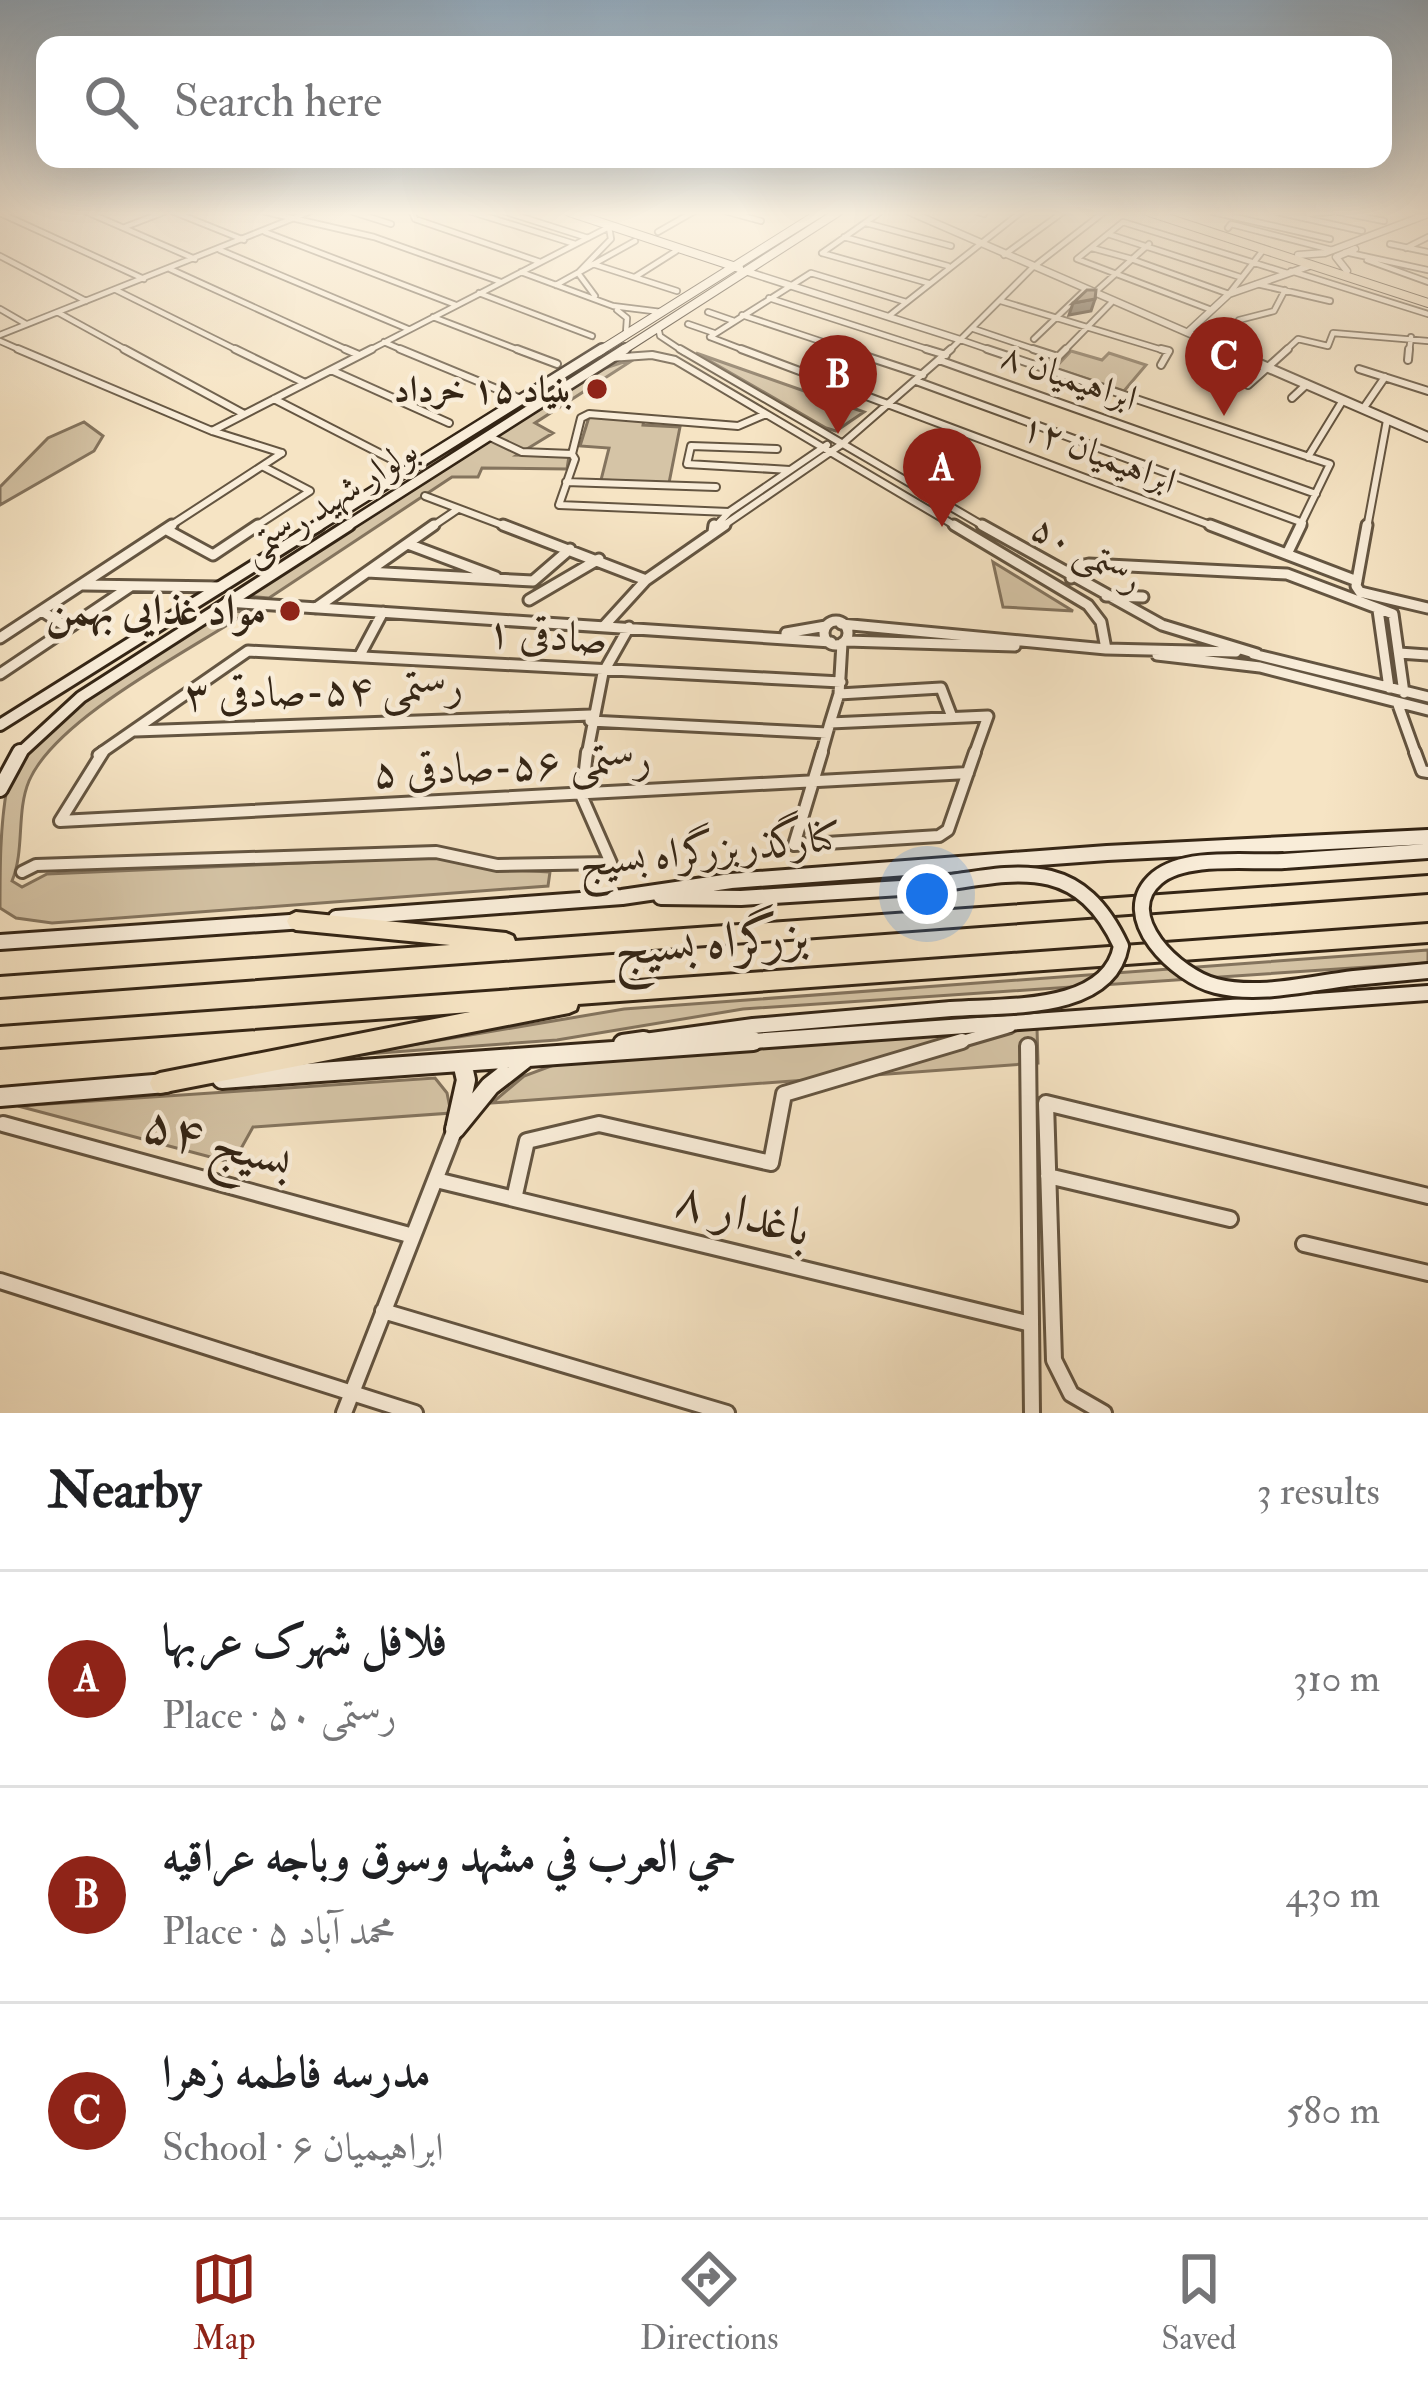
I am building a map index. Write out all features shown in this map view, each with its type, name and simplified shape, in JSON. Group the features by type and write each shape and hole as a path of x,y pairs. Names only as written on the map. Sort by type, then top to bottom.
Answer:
{"highway":[{"name":"بزرگراه بسیج","path":"0,987 1428,884"},
{"path":"296,921 545,946"},
{"name":"بزرگراه بسیج","path":"0,1037 1428,933"},
{"path":"160,1083 649,988"}],"main road":[{"name":"بولوار شهید رستمی","path":"0,725 715,278"},
{"path":"725,278 733,280"},
{"path":"1355,278 1428,300"},
{"path":"1366,278 1428,300"},
{"name":"بولوار شهید رستمی","path":"2,781 41,728 81,697 733,280"},
{"name":"کنارگذربزرگراه بسیج","path":"0,939 622,896 731,881 1083,855 1428,837"},
{"path":"1428,851 1179,869 1160,875 1147,888 1142,908 1147,930 1172,962 1210,985 1236,989 1428,971"},
{"path":"455,1129 490,1086 528,1057 753,1026 1078,996 1101,988 1116,970 1120,947 1112,922 1095,900 1047,875 741,898 622,896"},
{"path":"0,1097 1428,993"},
{"path":"455,1129 466,1080 462,1062"}],"street":[{"path":"41,278 86,302"},
{"path":"190,278 359,355"},
{"path":"287,278 409,329"},
{"path":"386,278 457,305"},
{"path":"490,278 501,282"},
{"path":"212,431 509,278"},
{"path":"537,278 613,306 661,312"},
{"path":"556,285 569,278"},
{"path":"582,278 602,302"},
{"path":"635,278 677,291"},
{"path":"773,278 1330,464 1287,554"},
{"path":"712,335 802,278"},
{"path":"827,278 906,302"},
{"path":"907,278 928,284"},
{"path":"889,316 935,278"},
{"path":"712,534 715,523 729,512 892,402 1023,278"},
{"path":"1054,278 1428,437"},
{"path":"1034,340 1057,316 1109,278"},
{"path":"1129,278 1209,309"},
{"path":"1184,278 1229,294"},
{"path":"1229,294 1239,278"},
{"path":"1188,332 1229,294 1273,278"},
{"path":"1309,278 1428,314"},
{"path":"0,338 144,279"},
{"path":"1256,284 1330,301"},
{"path":"116,290 305,383"},
{"path":"1218,344 1239,320 1274,311 1285,290"},
{"path":"479,293 592,336"},
{"name":"ابراهیمیان ۸","path":"769,298 1316,494"},
{"path":"1001,301 1169,351 1161,364"},
{"path":"1046,369 1111,303"},
{"path":"613,306 627,318 626,333"},
{"path":"0,309 26,324"},
{"path":"58,312 244,414"},
{"path":"708,312 734,321"},
{"path":"742,315 1303,523"},
{"path":"433,317 557,364"},
{"name":"ابراهیمیان ۱۲","path":"688,324 1287,554 1358,586 1428,608"},
{"name":"رستمی ۵۰","path":"658,327 660,336 688,354 842,440 1101,596 1162,625 1257,655"},
{"path":"974,329 1058,357"},
{"path":"1249,385 1298,339 1328,346 1333,333 1428,341"},
{"path":"1408,360 1411,337"},
{"path":"0,338 212,431 282,453 0,638"},
{"path":"384,342 521,399"},
{"path":"675,360 677,355 688,354"},
{"name":"رستمی ۵۰","path":"609,358 652,355 675,360 1088,605 1101,622 1106,649"},
{"path":"1359,369 1428,391"},
{"path":"331,370 449,423"},
{"path":"1363,409 1385,377"},
{"path":"1292,398 1307,384"},
{"path":"274,399 389,458"},
{"path":"1308,457 1343,400"},
{"path":"729,512 559,505 575,459 572,454 581,418 589,414 738,426 766,414"},
{"path":"1387,420 1358,586 1378,610 1388,687 1422,771 1428,772"},
{"path":"488,436 522,452 572,454"},
{"path":"777,449 691,446 687,464 790,470"},
{"path":"604,626 646,580 826,450"},
{"path":"167,530 213,555 310,490 264,467"},
{"path":"566,482 716,487"},
{"path":"425,496 646,580"},
{"path":"316,608 458,509"},
{"path":"408,544 506,581"},
{"path":"367,572 533,581 570,549"},
{"path":"529,600 599,559"},
{"path":"1070,578 1080,566 1089,564 1287,574 1393,614 1405,692 1397,702"},
{"path":"83,585 220,587"},
{"path":"0,674 130,586"},
{"path":"1088,605 1101,596 1143,597"},
{"path":"227,602 840,642 1257,655 1428,698"},
{"path":"42,611 68,628"},
{"path":"360,656 383,612"},
{"path":"841,624 849,630 840,642 840,688 794,845 939,836 948,830 968,773"},
{"path":"775,636 841,624 1106,649 1260,668 1428,710"},
{"path":"826,626 822,632 840,642"},
{"path":"22,872 36,866 436,852 497,865 611,862 582,797 591,718 603,674 629,627"},
{"name":"صادقی ۱","path":"131,731 248,651 840,688 941,688 952,717"},
{"path":"1399,653 1428,656"},
{"name":"رستمی ۵۴-صادقی ۳","path":"131,731 591,718 829,728 988,716 968,773"},
{"name":"رستمی ۵۶-صادقی ۵","path":"131,731 92,761 60,821 968,773"},
{"path":"514,1199 527,1141 599,1124 771,1163 784,1094 1027,1022"},
{"path":"1028,1046 1032,1413"},
{"path":"1104,1413 1072,1398 1060,1382 1054,1360 1046,1103 1428,1196"},
{"name":"بسیج ۵۴","path":"3,1124 412,1236"},
{"path":"344,1413 455,1129"},
{"path":"1048,1176 1230,1219"},
{"name":"باغدار ۸","path":"436,1180 1031,1324"},
{"path":"1304,1244 1428,1273"},
{"path":"0,1281 415,1413"},
{"path":"383,1311 727,1413"}],"shaded area":[{"path":"1071,351 1102,360 1109,353 1146,365 1124,391 1055,368"},
{"path":"696,353 864,412 836,431 826,428"},
{"path":"636,358 535,423 553,433 517,455 569,456 567,469 482,468 478,477 452,477 269,598 247,596 602,369"},
{"path":"589,417 644,419 643,425 680,427 669,483 601,480 609,448 580,446"},
{"path":"84,422 103,436 94,451 0,505 0,487 48,438"},
{"path":"993,562 1073,611 1003,607"},
{"path":"226,611 248,612 95,710 44,757 25,793 12,881 22,887 47,874 437,857 495,869 550,872 548,886 52,923 16,918 0,908 5,802 19,763 69,712"},
{"path":"1428,950 1428,963 743,1009 557,1040 352,1055 624,1009"},
{"path":"1037,1028 1038,1063 492,1103 524,1076 559,1063"},
{"path":"435,1078 447,1093 451,1113 253,1127 233,1163 18,1106"}],"building":[{"path":"1087,290 1096,290 1095,299 1073,303"}],"place":[{"name":"بنیاد ۱۵ خرداد","path":"597,389"},
{"name":"مدرسه فاطمه زهرا","path":"1224,416"},
{"name":"حي العرب في مشهد وسوق وباجه عراقيه","path":"838,434"},
{"name":"فلافل شهرک عربها","path":"942,527"},
{"name":"مواد غذایی بهمن","path":"290,611"}]}
